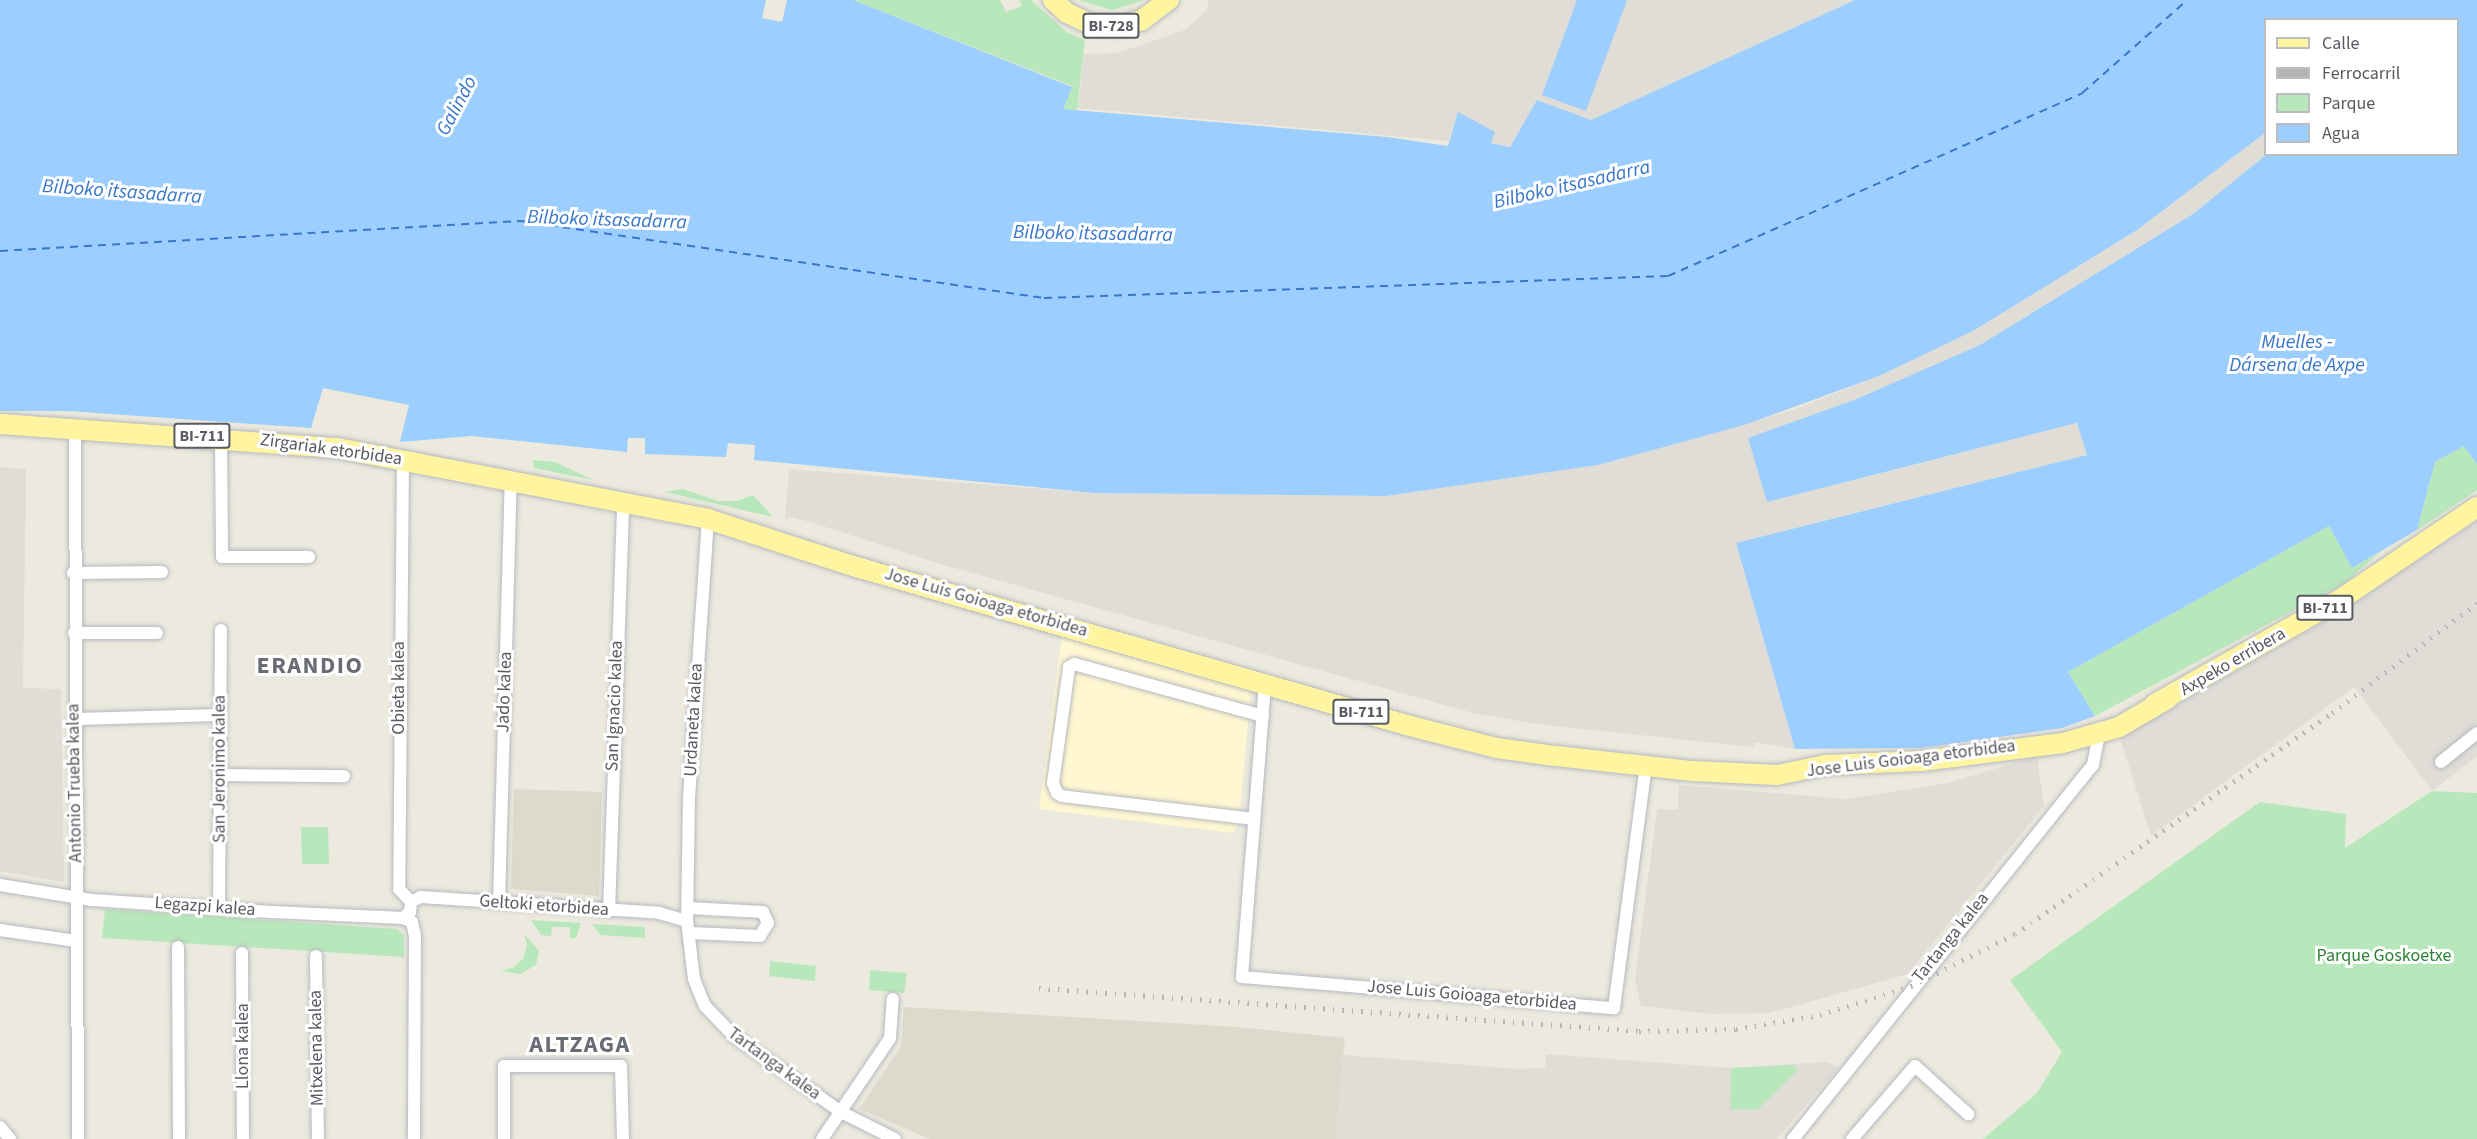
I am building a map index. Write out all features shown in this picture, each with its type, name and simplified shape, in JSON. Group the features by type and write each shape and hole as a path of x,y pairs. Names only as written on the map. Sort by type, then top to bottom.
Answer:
{"main road":[{"name":"BI-728","path":"1053,0 1067,13 1091,24 1117,26 1143,20 1169,0"},
{"name":"Zirgariak etorbidea","path":"0,424 287,442 511,483 623,500"},
{"name":"BI-711","path":"623,500 708,519"},
{"name":"Axpeko erribera","path":"2033,745 2166,699 2344,597 2477,507"},
{"name":"Jose Luis Goioaga etorbidea","path":"708,519 853,566 1497,748 1646,765 1777,775 1826,765 1922,761 2099,734 2120,727 2166,699"}],"street":[{"name":"Antonio Trueba kalea","path":"75,428 73,573 78,1139"},
{"path":"221,437 222,556 309,557"},
{"name":"Obieta kalea","path":"402,464 399,889 415,936 414,1139"},
{"name":"Jado kalea","path":"499,902 511,483"},
{"name":"San Ignacio kalea","path":"609,911 623,500"},
{"name":"Urdaneta kalea","path":"689,927 693,719 708,519"},
{"path":"73,573 162,572"},
{"name":"San Jeronimo kalea","path":"219,908 221,630"},
{"path":"74,633 157,633"},
{"name":"Jose Luis Goioaga etorbidea","path":"1254,819 1062,796 1053,789 1069,668 1074,664 1263,716"},
{"name":"Jose Luis Goioaga etorbidea","path":"1265,684 1242,976 1614,1008 1646,765"},
{"path":"74,719 220,715"},
{"path":"2441,762 2477,733"},
{"name":"Tartanga kalea","path":"1793,1139 2093,765 2099,734"},
{"path":"219,775 344,776"},
{"name":"Legazpi kalea","path":"0,885 76,898 219,908 408,911"},
{"name":"Geltoki etorbidea","path":"408,911 421,897 659,913 689,927 760,936 768,923 763,912 688,908"},
{"name":"Tartanga kalea","path":"689,927 691,963 696,987 720,1024 841,1112 890,1138"},
{"path":"0,930 76,942"},
{"path":"178,947 179,1139"},
{"name":"Llona kalea","path":"242,953 243,1139"},
{"name":"Mitxelena kalea","path":"316,956 318,1139"},
{"path":"822,1139 890,1038 893,999"},
{"path":"1852,1139 1915,1065 1968,1114"},
{"path":"504,1139 504,1066 621,1066 623,1139"},
{"path":"0,1127 10,1139"}],"shaded area":[{"path":"1209,0 1855,0 1591,120 1537,101 1510,146 1491,143 1458,112 1449,141 1078,108 1084,54 1117,53 1185,30 1206,11"},
{"path":"2264,134 2265,156 2193,214 1980,345 1854,400 1748,438 1768,502 2078,423 2087,455 1736,543 1795,749 1755,742 1753,747 1536,724 1473,713 940,564 810,522 791,517 785,520 789,469 1095,493 1386,496 1598,465 1793,410 1879,376 1973,331 2137,230"},
{"path":"0,467 26,469 23,688 61,689 64,882 0,871"},
{"path":"2477,521 2477,756 2432,791 2354,687 2151,836 2120,738 2315,627"},
{"path":"1062,635 1251,687 1239,823 1233,833 1039,809"},
{"path":"2037,756 2044,806 1908,974 1770,1013 1712,1014 1641,1006 1635,979 1657,809 1678,810 1679,785 1846,799 1948,783"},
{"path":"514,789 602,792 599,896 511,889"},
{"path":"904,1007 1238,1027 1345,1038 1335,1139 930,1139 859,1109 901,1046"},
{"path":"1546,1054 1731,1068 1827,1062 1839,1067 1777,1139 1335,1139 1343,1055 1519,1069 1545,1068"}],"green space":[{"path":"853,0 1000,0 1006,12 1022,6 1019,0 1031,0 1068,33 1085,40 1077,110 1062,109 1072,86"},
{"path":"1078,0 1145,0 1112,10"},
{"path":"2464,446 2477,464 2477,490 2417,530 2435,462"},
{"path":"533,460 555,462 593,480 534,468"},
{"path":"683,489 718,501 737,501 753,495 773,517 665,492"},
{"path":"2329,526 2352,568 2380,552 2345,583 2095,716 2068,672"},
{"name":"Parque Goskoetxe","path":"2432,791 2477,793 2477,1139 1983,1139 2037,1093 2062,1052 2010,980 2260,802 2346,814 2345,848"},
{"path":"301,827 328,827 329,864 302,864"},
{"path":"105,909 397,929 404,935 404,957 102,938"},
{"path":"531,920 581,923 576,938 570,938 570,927 552,927 551,936 541,935"},
{"path":"592,924 645,927 645,938 601,935"},
{"path":"524,934 539,951 536,965 520,974 501,971 514,967 524,957 527,944"},
{"path":"770,961 816,966 815,981 769,976"},
{"path":"870,970 907,973 904,993 869,990"},
{"path":"1795,1065 1797,1071 1757,1110 1730,1109 1731,1068"}],"water":[{"path":"0,0 853,0 1072,87 1063,109 1387,137 1448,146 1458,112 1495,132 1491,143 1510,147 1537,100 1591,120 1855,0 2477,0 2477,464 2464,446 2435,462 2417,530 2352,568 2329,526 2068,672 2095,716 2062,728 1922,748 1795,749 1736,543 2087,455 2077,423 1767,502 1748,438 1854,400 1980,345 2193,214 2265,156 2459,156 2459,18 2264,18 2264,134 2137,230 1973,331 1879,376 1744,425 1598,465 1386,496 1095,493 754,460 755,445 728,443 726,457 645,454 645,438 628,438 627,452 471,436 400,442 409,405 323,388 311,428 68,411 0,411"},
{"path":"1577,0 1627,0 1586,111 1542,95"}],"pier":[{"path":"766,0 787,0 782,22 762,18"}],"ferry route":[{"path":"0,251 521,221 1044,298 1668,276 2082,93 2187,0"}],"railway":[{"path":"1039,988 1639,1031 1736,1029 1820,1015 1911,986 2015,934 2332,713 2477,603"}],"district":[{"name":"ERANDIO","path":"310,666"},
{"name":"ALTZAGA","path":"580,1045"}],"water label":[{"name":"Galindo","path":"457,106"},
{"name":"Bilboko itsasadarra","path":"1572,185"},
{"name":"Bilboko itsasadarra","path":"122,192"},
{"name":"Bilboko itsasadarra","path":"607,220"},
{"name":"Bilboko itsasadarra","path":"1093,234"},
{"name":"Muelles - Dársena de Axpe","path":"2297,354"}]}
